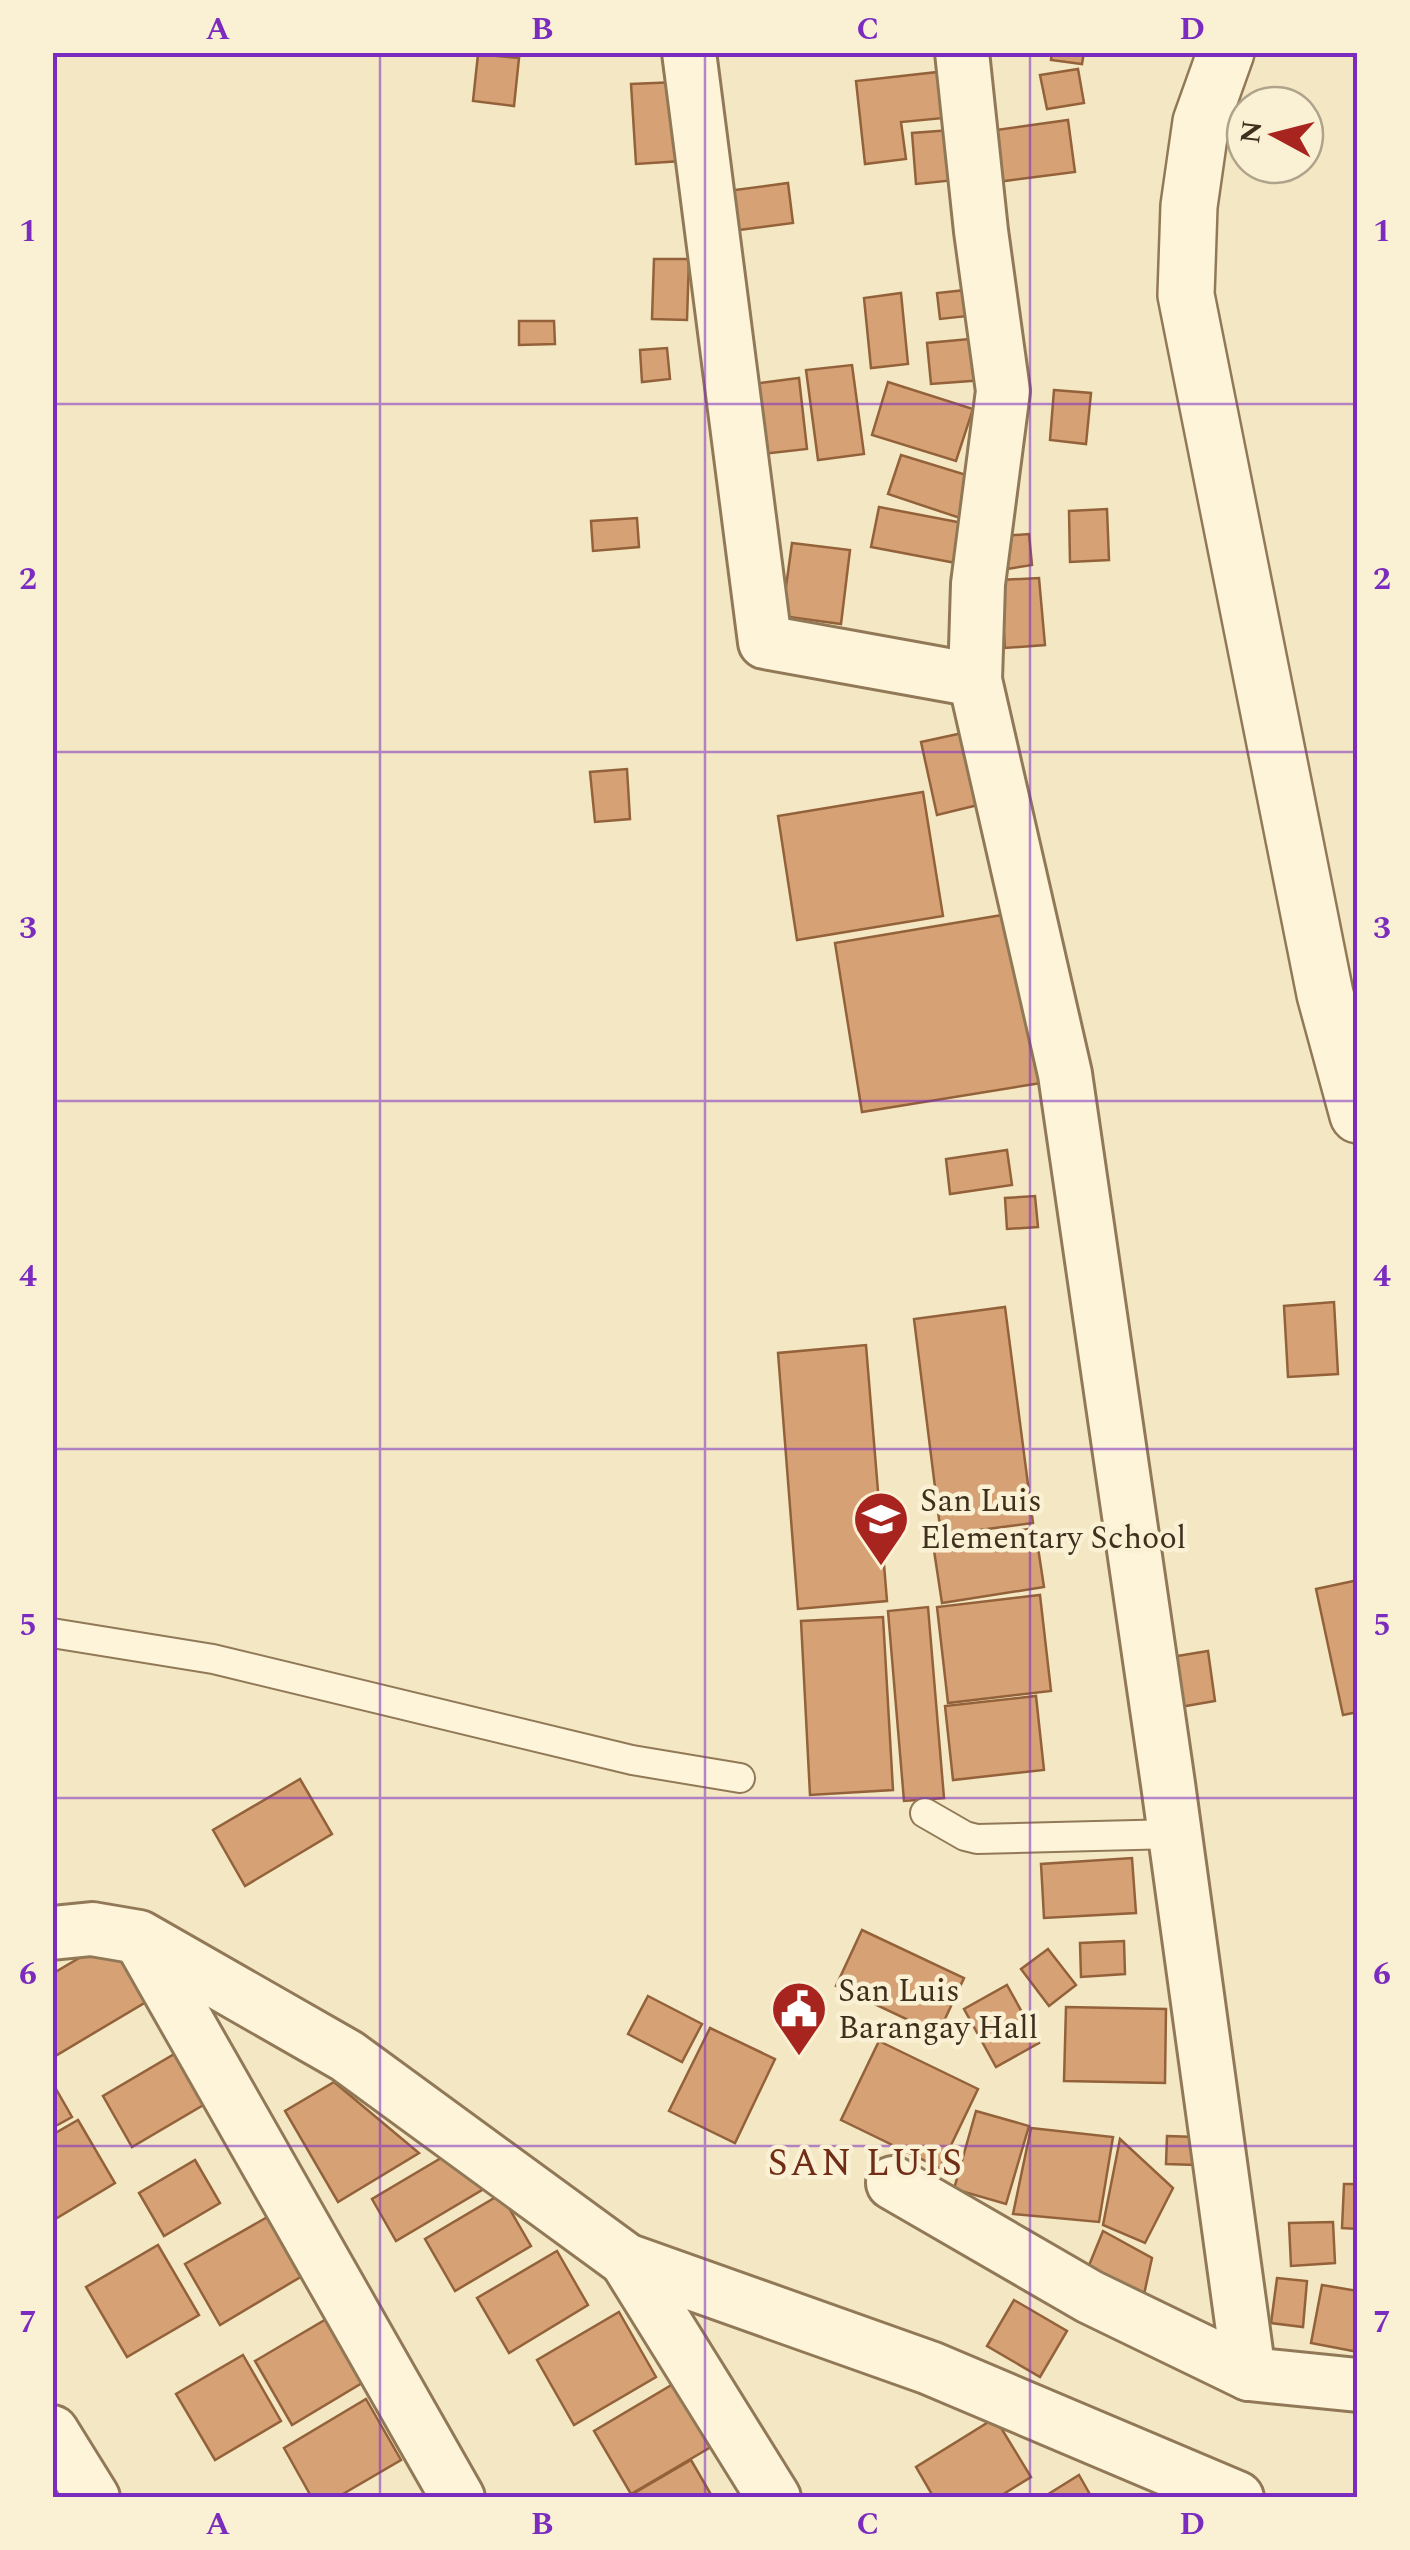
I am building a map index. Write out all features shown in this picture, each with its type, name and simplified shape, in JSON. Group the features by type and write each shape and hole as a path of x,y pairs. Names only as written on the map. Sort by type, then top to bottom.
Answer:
{"street":[{"path":"689,52 765,642 975,680"},
{"path":"962,52 1003,391 978,584 975,680 1065,1074 1249,2374"},
{"path":"1226,52 1201,122 1189,206 1186,295 1341,989 1358,1115"},
{"path":"52,1933 92,1929 139,1938 348,2056 626,2260 930,2368 1237,2498"},
{"path":"139,1938 458,2498"},
{"path":"893,2183 1090,2297 1249,2374 1358,2385"},
{"path":"626,2260 774,2498"},
{"path":"52,2432 94,2498"}],"lane":[{"path":"52,1633 213,1659 632,1760 740,1778"},
{"path":"924,1813 978,1839 1175,1834"}],"building":[{"path":"1052,52 1084,52 1082,64 1051,60"},
{"path":"478,54 519,58 514,106 473,101"},
{"path":"1078,69 1084,103 1047,109 1040,75"},
{"path":"938,72 944,118 901,122 906,159 865,164 856,81"},
{"path":"677,82 682,161 636,164 631,84"},
{"path":"1068,120 1075,172 997,182 989,131"},
{"path":"951,130 956,180 916,184 912,133"},
{"path":"788,183 793,223 731,231 727,191"},
{"path":"654,259 689,259 687,320 652,319"},
{"path":"966,290 968,316 940,319 937,293"},
{"path":"901,293 908,364 871,368 864,298"},
{"path":"519,321 554,321 555,344 519,345"},
{"path":"980,338 984,380 931,384 927,343"},
{"path":"667,348 670,379 642,382 640,350"},
{"path":"852,365 864,454 818,460 806,370"},
{"path":"799,378 807,449 761,454 753,384"},
{"path":"888,382 973,409 956,461 872,435"},
{"path":"1054,390 1091,393 1086,444 1050,440"},
{"path":"901,455 973,477 960,518 888,494"},
{"path":"879,507 968,524 961,564 871,547"},
{"path":"1107,509 1109,560 1070,562 1069,511"},
{"path":"637,518 639,547 593,551 591,521"},
{"path":"1029,534 1032,565 1007,569 1003,536"},
{"path":"792,543 850,550 841,624 782,616"},
{"path":"1039,578 1045,645 1005,648 1000,580"},
{"path":"967,732 982,804 937,815 921,742"},
{"path":"627,769 630,819 595,822 590,772"},
{"path":"923,792 943,916 797,940 778,816"},
{"path":"1014,913 1041,1083 862,1112 835,943"},
{"path":"1007,1150 1012,1185 950,1194 946,1159"},
{"path":"1035,1196 1038,1227 1007,1229 1005,1198"},
{"path":"1334,1302 1338,1374 1288,1377 1284,1306"},
{"path":"1005,1307 1033,1523 941,1535 914,1319"},
{"path":"866,1345 887,1601 798,1609 778,1353"},
{"path":"1035,1528 1044,1587 942,1603 933,1544"},
{"path":"1358,1580 1358,1712 1343,1715 1316,1589"},
{"path":"1040,1595 1051,1691 948,1703 937,1607"},
{"path":"928,1607 944,1798 904,1801 888,1611"},
{"path":"883,1617 893,1790 810,1795 801,1621"},
{"path":"1208,1651 1215,1701 1174,1708 1165,1658"},
{"path":"1036,1696 1044,1770 953,1780 945,1706"},
{"path":"300,1779 332,1834 245,1886 213,1830"},
{"path":"1132,1858 1136,1913 1044,1918 1041,1864"},
{"path":"862,1930 964,1978 938,2034 836,1986"},
{"path":"110,1940 146,2002 57,2055 52,2048 52,1974"},
{"path":"1124,1941 1125,1974 1081,1977 1080,1943"},
{"path":"1048,1949 1076,1985 1049,2006 1021,1969"},
{"path":"1007,1985 1039,2043 996,2067 964,2009"},
{"path":"648,1996 702,2024 682,2062 628,2034"},
{"path":"1066,2007 1166,2009 1165,2083 1064,2081"},
{"path":"710,2028 775,2059 735,2143 669,2111"},
{"path":"879,2041 978,2089 940,2168 841,2120"},
{"path":"193,2043 222,2094 132,2147 103,2096"},
{"path":"52,2082 72,2117 52,2128"},
{"path":"334,2082 419,2153 338,2202 285,2111"},
{"path":"976,2111 1029,2126 1006,2204 954,2189"},
{"path":"78,2120 115,2183 52,2221 52,2135"},
{"path":"1031,2128 1113,2137 1099,2222 1013,2214"},
{"path":"1167,2136 1196,2137 1196,2165 1166,2164"},
{"path":"1120,2139 1173,2188 1145,2243 1103,2225"},
{"path":"458,2148 482,2190 396,2241 372,2199"},
{"path":"195,2160 220,2203 164,2236 139,2193"},
{"path":"1344,2184 1358,2184 1358,2229 1342,2228"},
{"path":"501,2194 531,2246 455,2291 425,2239"},
{"path":"285,2207 319,2266 220,2325 185,2264"},
{"path":"1333,2222 1335,2263 1291,2266 1289,2223"},
{"path":"1103,2231 1152,2258 1143,2299 1085,2275"},
{"path":"158,2245 199,2315 127,2357 86,2287"},
{"path":"557,2251 588,2305 509,2353 477,2298"},
{"path":"1277,2278 1307,2281 1303,2327 1271,2323"},
{"path":"1322,2285 1358,2291 1358,2352 1311,2343"},
{"path":"1014,2300 1067,2331 1040,2377 987,2346"},
{"path":"340,2311 377,2374 292,2425 255,2361"},
{"path":"619,2312 656,2377 574,2425 537,2360"},
{"path":"243,2355 281,2421 215,2460 176,2394"},
{"path":"685,2377 721,2441 631,2494 594,2431"},
{"path":"366,2399 401,2460 336,2498 312,2498 284,2448"},
{"path":"995,2418 1031,2477 997,2498 934,2498 916,2467"},
{"path":"691,2460 713,2498 631,2495"},
{"path":"1079,2475 1092,2498 1042,2498"}],"place":[{"name":"San Luis Elementary School","path":"881,1568"},
{"name":"San Luis Barangay Hall","path":"799,2058"}],"district":[{"name":"SAN LUIS","path":"866,2164"}]}
